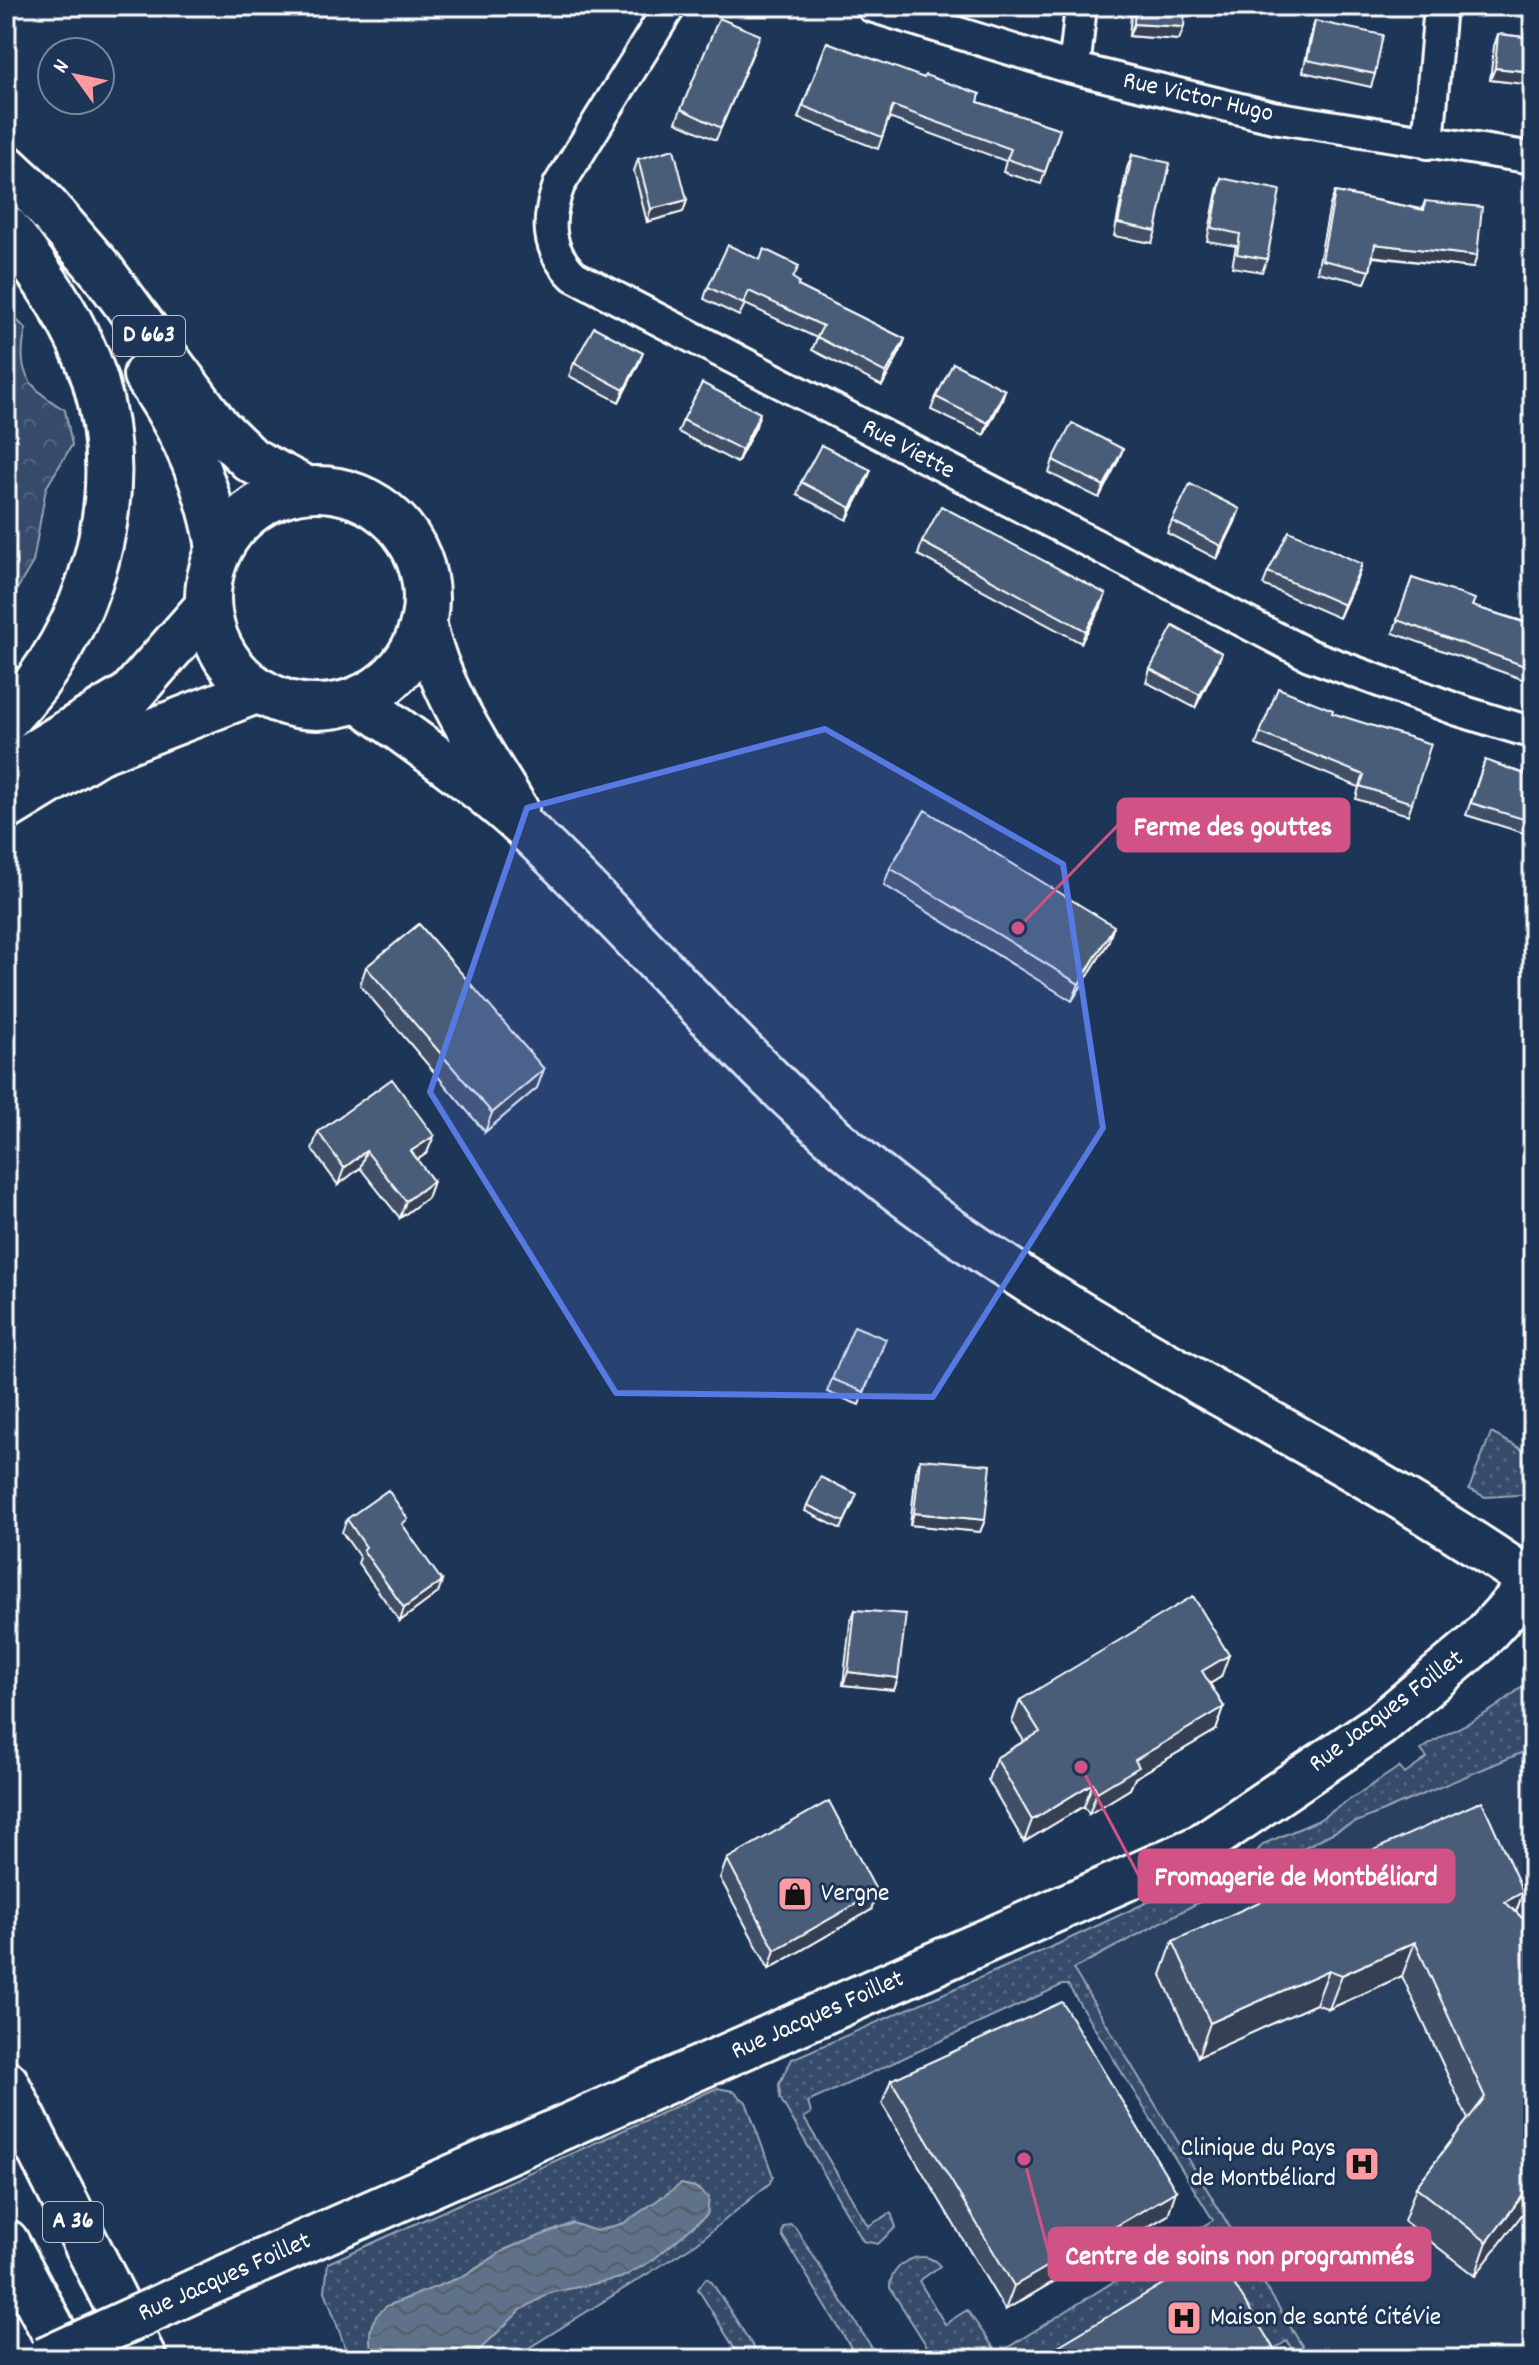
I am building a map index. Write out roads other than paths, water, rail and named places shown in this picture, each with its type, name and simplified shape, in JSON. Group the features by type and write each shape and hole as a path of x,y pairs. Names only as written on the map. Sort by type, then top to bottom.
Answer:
{"main road":[{"name":"D 663","path":"6,167 102,271 218,428 251,460 304,488"},
{"name":"D 663","path":"6,228 85,296 155,387 200,473 219,548"},
{"path":"6,228 53,294 95,380 105,430 108,485 97,564 79,614 49,666 6,719"},
{"path":"424,622 404,664 388,682 358,700 324,708 289,705 256,691 232,669 214,640 207,607 210,573 219,548 243,516 272,497 304,488 339,490 361,498 399,524 417,553 427,587 424,622 433,662 446,691 532,835"},
{"path":"6,770 130,695 207,607"},
{"path":"6,808 98,752 256,691"},
{"path":"358,700 532,835 726,1038 888,1183 1055,1301 1445,1522 1533,1582"},
{"name":"Rue Jacques Foillet","path":"45,2359 1199,1847 1381,1724 1476,1644 1533,1582"},
{"name":"A 36","path":"6,2083 144,2359"},
{"name":"A 36","path":"6,2242 68,2359"}],"street":[{"name":"Rue Viette","path":"670,6 559,185 549,212 550,237 561,263 574,276 1119,560 1309,655 1458,710 1533,733"},
{"name":"Rue Victor Hugo","path":"871,6 1068,67 1273,117 1533,158"},
{"path":"1068,67 1076,52 1081,6"},
{"path":"1428,143 1440,6"}],"water":[{"path":"681,2184 695,2187 709,2198 707,2215 653,2260 621,2278 550,2293 521,2310 470,2359 372,2356 371,2328 376,2316 387,2306 466,2275 506,2249 573,2223 596,2231 624,2223"}],"place":[{"name":"Ferme des gouttes","path":"1018,928"},
{"name":"Fromagerie de Montbéliard","path":"1081,1767"},
{"name":"Vergne","path":"795,1894"},
{"name":"Centre de soins non programmés","path":"1024,2159"},
{"name":"Clinique du Pays de Montbéliard","path":"1362,2164"},
{"name":"Maison de santé CitéVie","path":"1184,2318"}]}
